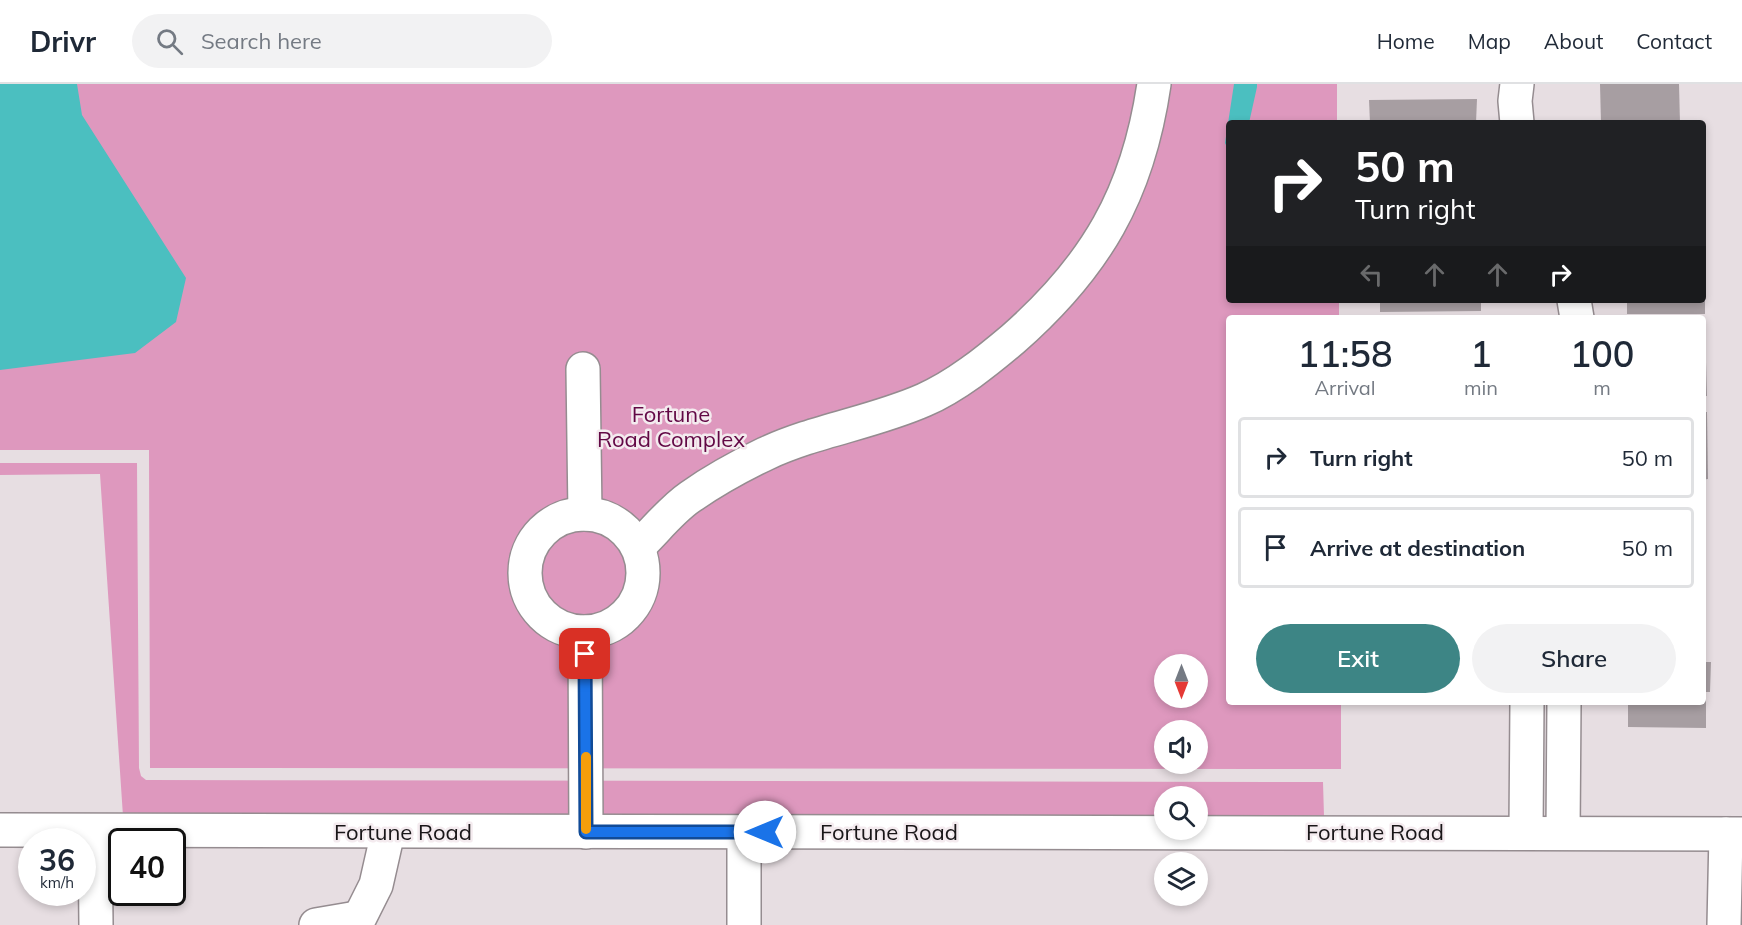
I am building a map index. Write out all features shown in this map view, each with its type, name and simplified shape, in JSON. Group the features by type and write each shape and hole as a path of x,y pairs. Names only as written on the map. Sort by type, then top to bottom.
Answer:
{"street":[{"path":"638,547 689,497 766,454 815,436 872,420 926,399 988,360 1038,317 1080,272 1111,223 1148,126 1154,84"},
{"path":"1517,84 1515,101 1517,120"},
{"path":"583,369 585,514"},
{"path":"573,514 609,518 626,530 638,547 644,566 640,594 629,612 613,625 585,632 558,626 541,615 529,598 524,577 527,552 538,535 553,521 573,514"},
{"path":"585,632 586,832"},
{"path":"1526,832 1527,705"},
{"path":"1563,833 1564,705"},
{"name":"Fortune Road","path":"0,830 18,830"},
{"name":"Fortune Road","path":"96,831 1734,834"},
{"path":"316,925 356,921 376,885 388,832"},
{"path":"744,832 744,925"},
{"path":"1724,925 1734,834"},
{"path":"96,906 96,925"}],"green space":[{"name":"Fortune Road Complex","path":"0,84 1337,84 1337,120 1226,120 1226,303 1339,303 1339,315 1226,315 1226,705 1341,705 1341,769 1208,769 1208,720 1154,720 1154,769 150,768 149,450 0,450"},
{"path":"0,463 137,463 139,768 141,776 146,780 1323,782 1324,816 1208,816 1208,786 1154,786 1154,816 123,816 100,474 0,475"}],"water":[{"path":"0,84 77,84 82,115 186,278 176,322 135,353 0,370"},
{"path":"1234,84 1257,84 1250,120 1228,120"}],"building":[{"path":"1600,84 1679,84 1680,120 1601,120"},
{"path":"1477,99 1476,120 1370,120 1369,100"},
{"path":"1380,303 1481,303 1481,311 1380,312"},
{"path":"1627,303 1705,303 1705,314 1627,314"},
{"path":"1706,412 1707,412 1708,479 1706,479"},
{"path":"1706,662 1711,662 1710,692 1706,692"},
{"path":"1628,705 1706,705 1706,728 1628,727"}],"slow traffic":[{"path":"586,757 586,829"}],"route":[{"path":"585,654 586,832 765,832"}]}
